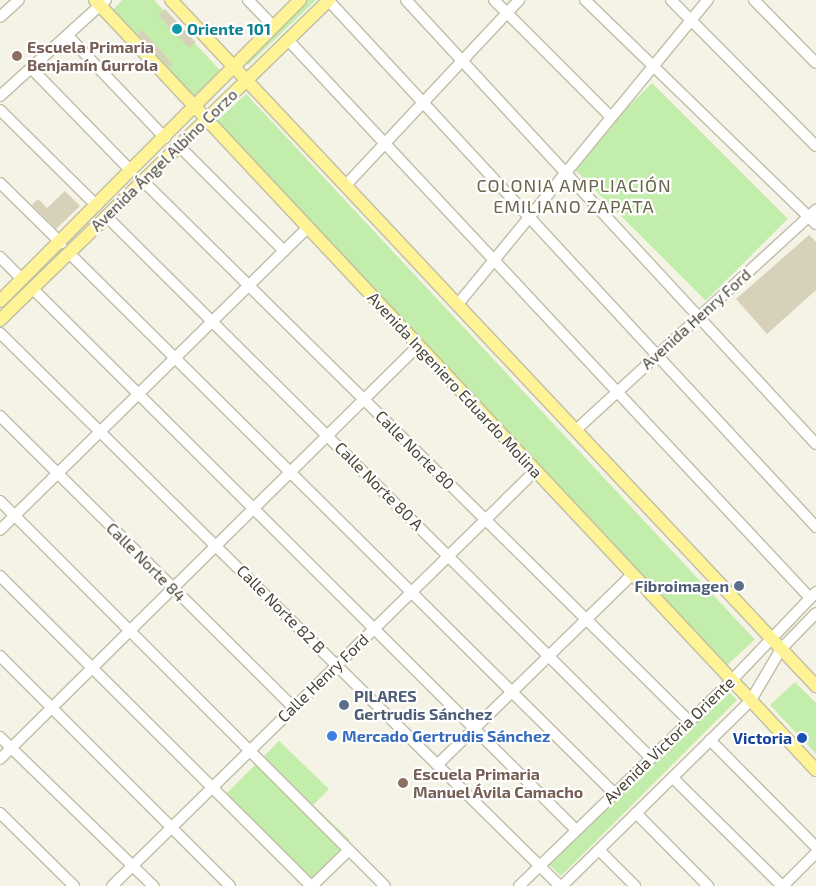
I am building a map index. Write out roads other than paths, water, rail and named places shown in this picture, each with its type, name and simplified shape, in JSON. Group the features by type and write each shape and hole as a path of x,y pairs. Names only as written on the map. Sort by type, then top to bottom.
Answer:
{"main road":[{"path":"171,0 235,66 345,186 578,428 816,686"},
{"name":"Avenida Ángel Albino Corzo","path":"0,320 69,253 131,171 300,0"},
{"name":"Avenida Ángel Albino Corzo","path":"0,301 60,242 142,180 329,0"},
{"name":"Avenida Ingeniero Eduardo Molina","path":"101,2 194,108 816,770"}],"street":[{"path":"0,17 19,0"},
{"path":"248,0 273,26"},
{"path":"329,0 421,104 816,527"},
{"path":"406,0 567,170 816,444"},
{"path":"494,0 611,117"},
{"path":"345,186 520,0"},
{"path":"585,0 814,217"},
{"path":"670,0 816,146"},
{"path":"458,304 708,0"},
{"path":"754,0 816,63"},
{"path":"0,96 68,36 101,2"},
{"path":"68,36 165,138"},
{"path":"288,41 813,595"},
{"path":"31,68 131,171"},
{"name":"Calle Norte 80 A","path":"0,110 650,757"},
{"path":"178,145 284,250"},
{"name":"Calle Norte 80","path":"142,180 688,720"},
{"path":"0,183 60,242"},
{"name":"Avenida Henry Ford","path":"578,428 700,315 814,217"},
{"path":"0,530 57,472 308,228"},
{"path":"69,253 614,792"},
{"path":"0,257 22,279"},
{"path":"32,288 576,830"},
{"name":"Calle Norte 82 B","path":"0,333 561,886"},
{"path":"0,759 418,346"},
{"name":"Calle Norte 84","path":"0,416 293,707"},
{"name":"Calle Henry Ford","path":"112,886 336,664 536,470"},
{"path":"0,501 250,749 347,852 385,886"},
{"path":"437,765 633,574"},
{"path":"0,576 311,886 347,852"},
{"name":"Avenida Victoria Oriente","path":"519,886 688,720 732,680 813,595"},
{"name":"Avenida Victoria Oriente","path":"561,886 751,700 781,648 816,613"},
{"path":"0,656 230,886"},
{"path":"0,737 153,886"},
{"path":"710,740 816,847"},
{"path":"673,778 783,886 816,852"},
{"path":"0,813 74,886"},
{"path":"636,814 708,886"},
{"path":"599,850 635,886"}],"place":[{"name":"Oriente 101","path":"177,29"},
{"name":"Escuela Primaria Benjamín Gurrola","path":"17,56"},
{"name":"Fibroimagen","path":"739,586"},
{"name":"PILARES Gertrudis Sánchez","path":"344,705"},
{"name":"Mercado Gertrudis Sánchez","path":"332,736"},
{"name":"Victoria","path":"802,738"},
{"name":"Escuela Primaria Manuel Ávila Camacho","path":"403,783"}],"district":[{"name":"COLONIA AMPLIACIÓN EMILIANO ZAPATA","path":"574,196"}]}
